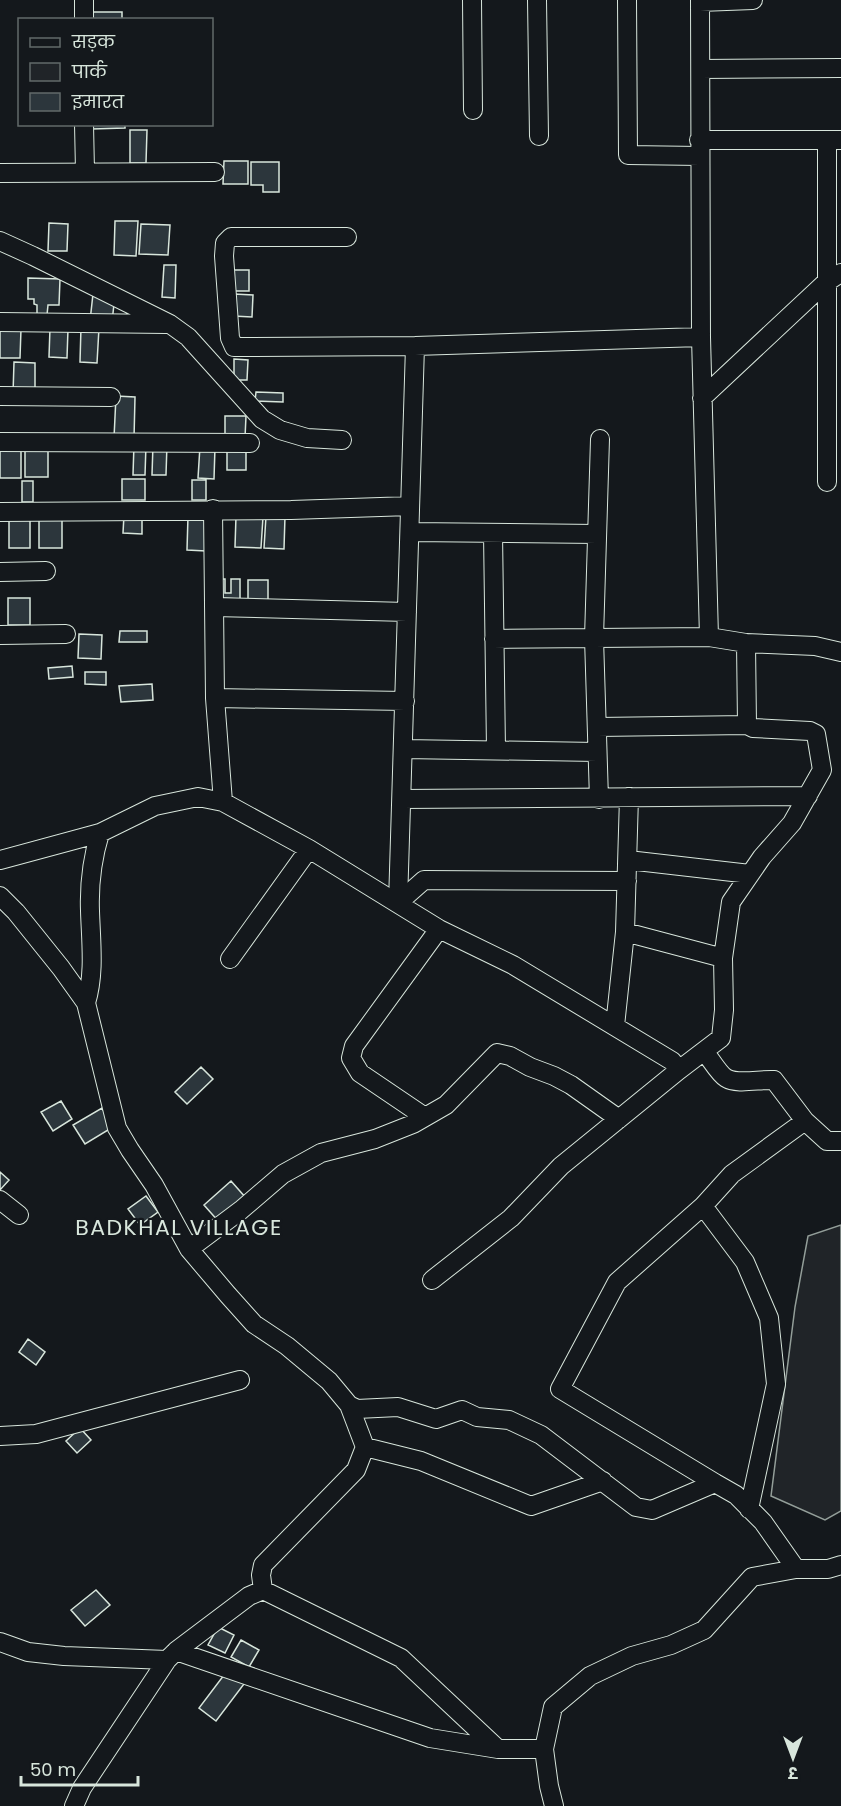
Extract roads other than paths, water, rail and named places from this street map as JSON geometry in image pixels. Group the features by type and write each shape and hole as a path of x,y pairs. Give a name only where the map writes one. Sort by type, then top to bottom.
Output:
{"street":[{"path":"84,0 84,18"},
{"path":"472,0 473,110"},
{"path":"537,0 539,136"},
{"path":"627,0 628,155 699,148 834,140 833,278 826,482"},
{"path":"710,638 701,337 700,1 753,0"},
{"path":"701,69 841,68"},
{"path":"84,126 84,171"},
{"path":"0,173 215,172"},
{"path":"347,237 231,237 225,243 224,256 230,338 234,347 415,346 701,337"},
{"path":"0,241 170,324 188,337 262,419 280,430 307,438 342,440"},
{"path":"702,398 833,278"},
{"path":"0,322 170,324"},
{"path":"398,903 415,346"},
{"path":"0,396 111,397"},
{"path":"599,799 594,638 600,439"},
{"path":"0,442 250,443"},
{"path":"0,512 291,510 410,506"},
{"path":"213,509 215,698 223,802"},
{"path":"410,532 597,534"},
{"path":"493,533 496,750"},
{"path":"0,572 46,571"},
{"path":"214,607 407,612"},
{"path":"0,635 66,634"},
{"path":"494,639 710,638 746,643 816,646 841,652"},
{"path":"746,643 747,725"},
{"path":"215,698 405,701"},
{"path":"432,1280 511,1218 561,1166 721,1038 724,1010 723,958 731,902 762,856 792,824 822,770 816,734 810,731 753,728 747,725 597,727"},
{"path":"404,749 597,752"},
{"path":"402,799 808,796"},
{"path":"0,860 100,833 155,806 198,797 223,802 309,849 439,929 513,965 672,1061 679,1070"},
{"path":"615,1026 625,932 629,797"},
{"path":"86,1004 92,984 90,912 92,858 100,833"},
{"path":"230,959 309,849"},
{"path":"628,860 750,874"},
{"path":"398,903 424,880 627,881"},
{"path":"0,896 24,921 86,1004 117,1128 154,1185 189,1249 255,1324 287,1346 329,1381 349,1405 365,1447 356,1470 263,1565 261,1575 263,1590"},
{"path":"425,1118 360,1073 351,1058 354,1046 439,929"},
{"path":"625,932 723,958"},
{"path":"704,1051 726,1078 744,1082 760,1079 774,1080 805,1121 827,1141 841,1141"},
{"path":"189,1249 241,1210 283,1174 321,1153 375,1139 425,1118 446,1105 492,1056 502,1053 530,1068 563,1080 619,1119"},
{"path":"796,1569 763,1522 736,1496 560,1389 617,1282 703,1206 732,1174 805,1121"},
{"path":"0,1200 19,1215"},
{"path":"703,1206 745,1262 769,1318 776,1384 749,1509"},
{"path":"1,1439 36,1434 240,1380"},
{"path":"349,1405 357,1408 398,1407 436,1419 462,1410 477,1417 509,1420 541,1435 636,1507 652,1510 714,1484"},
{"path":"365,1447 421,1461 531,1506 603,1481"},
{"path":"554,1806 544,1749 553,1707 590,1676 632,1656 671,1644 704,1630 752,1577 796,1569 837,1569"},
{"path":"74,1806 82,1788 171,1656 249,1596 263,1590 401,1658 498,1749"},
{"path":"0,1642 28,1652 107,1660 171,1656 430,1738 498,1749 544,1749"}],"district":[{"name":"BADKHAL VILLAGE","path":"179,1227"}]}
